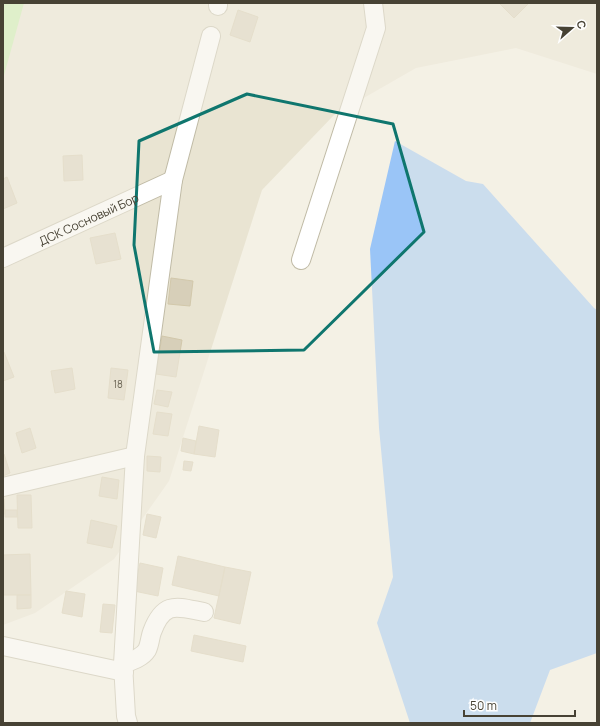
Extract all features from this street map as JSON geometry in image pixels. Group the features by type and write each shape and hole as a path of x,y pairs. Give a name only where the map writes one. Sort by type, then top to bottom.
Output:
{"street":[{"path":"301,260 376,28 373,3"},
{"path":"128,723 126,716 124,668 135,456 173,180 211,36"},
{"name":"ДСК Сосновый Бор","path":"3,258 173,180"},
{"path":"3,487 135,456"},
{"path":"3,646 124,668 147,650 160,617 167,609 178,607 204,612"}],"highlighted area":[{"path":"247,94 393,124 424,232 304,350 154,352 134,245 139,141"}],"shaded area":[{"path":"3,3 597,3 597,74 516,48 416,68 334,115 262,190 169,481 114,559 35,613 3,625"}],"green space":[{"path":"3,3 24,3 3,79"}],"water":[{"path":"395,141 466,181 483,184 597,310 597,653 550,670 530,723 410,723 377,623 393,577 379,428 370,249"}],"building":[{"path":"499,3 529,3 514,18"},
{"path":"238,10 258,17 250,42 230,35"},
{"path":"82,155 83,180 64,181 63,156"},
{"path":"7,177 17,203 3,209 3,179"},
{"path":"115,233 121,259 96,264 90,238"},
{"path":"171,278 193,281 190,306 168,304"},
{"path":"162,336 182,340 176,377 156,374"},
{"path":"4,352 14,377 3,381 3,353"},
{"path":"72,368 75,389 55,393 51,371"},
{"path":"111,368 128,370 124,400 108,398"},
{"path":"157,390 172,392 168,407 154,404"},
{"path":"157,412 172,414 168,436 153,434"},
{"path":"199,426 219,430 215,457 194,454"},
{"path":"30,428 36,448 22,453 16,433"},
{"path":"183,438 196,441 194,454 181,451"},
{"path":"4,454 10,473 3,476 3,455"},
{"path":"147,456 161,457 160,472 147,471"},
{"path":"184,461 193,462 191,471 183,470"},
{"path":"102,477 119,480 117,499 99,496"},
{"path":"17,495 31,495 32,528 18,528"},
{"path":"4,499 5,514 3,514"},
{"path":"5,510 17,510 17,517 5,517"},
{"path":"147,514 161,517 156,538 143,535"},
{"path":"91,520 117,526 112,548 87,543"},
{"path":"30,554 31,595 3,595 3,555"},
{"path":"178,556 225,567 219,596 172,585"},
{"path":"140,563 163,568 158,596 134,591"},
{"path":"225,567 251,572 240,624 214,618"},
{"path":"66,591 85,594 82,617 62,613"},
{"path":"17,595 31,595 31,608 17,609"},
{"path":"103,604 115,605 112,633 100,632"},
{"path":"194,635 246,646 243,662 191,651"}]}
